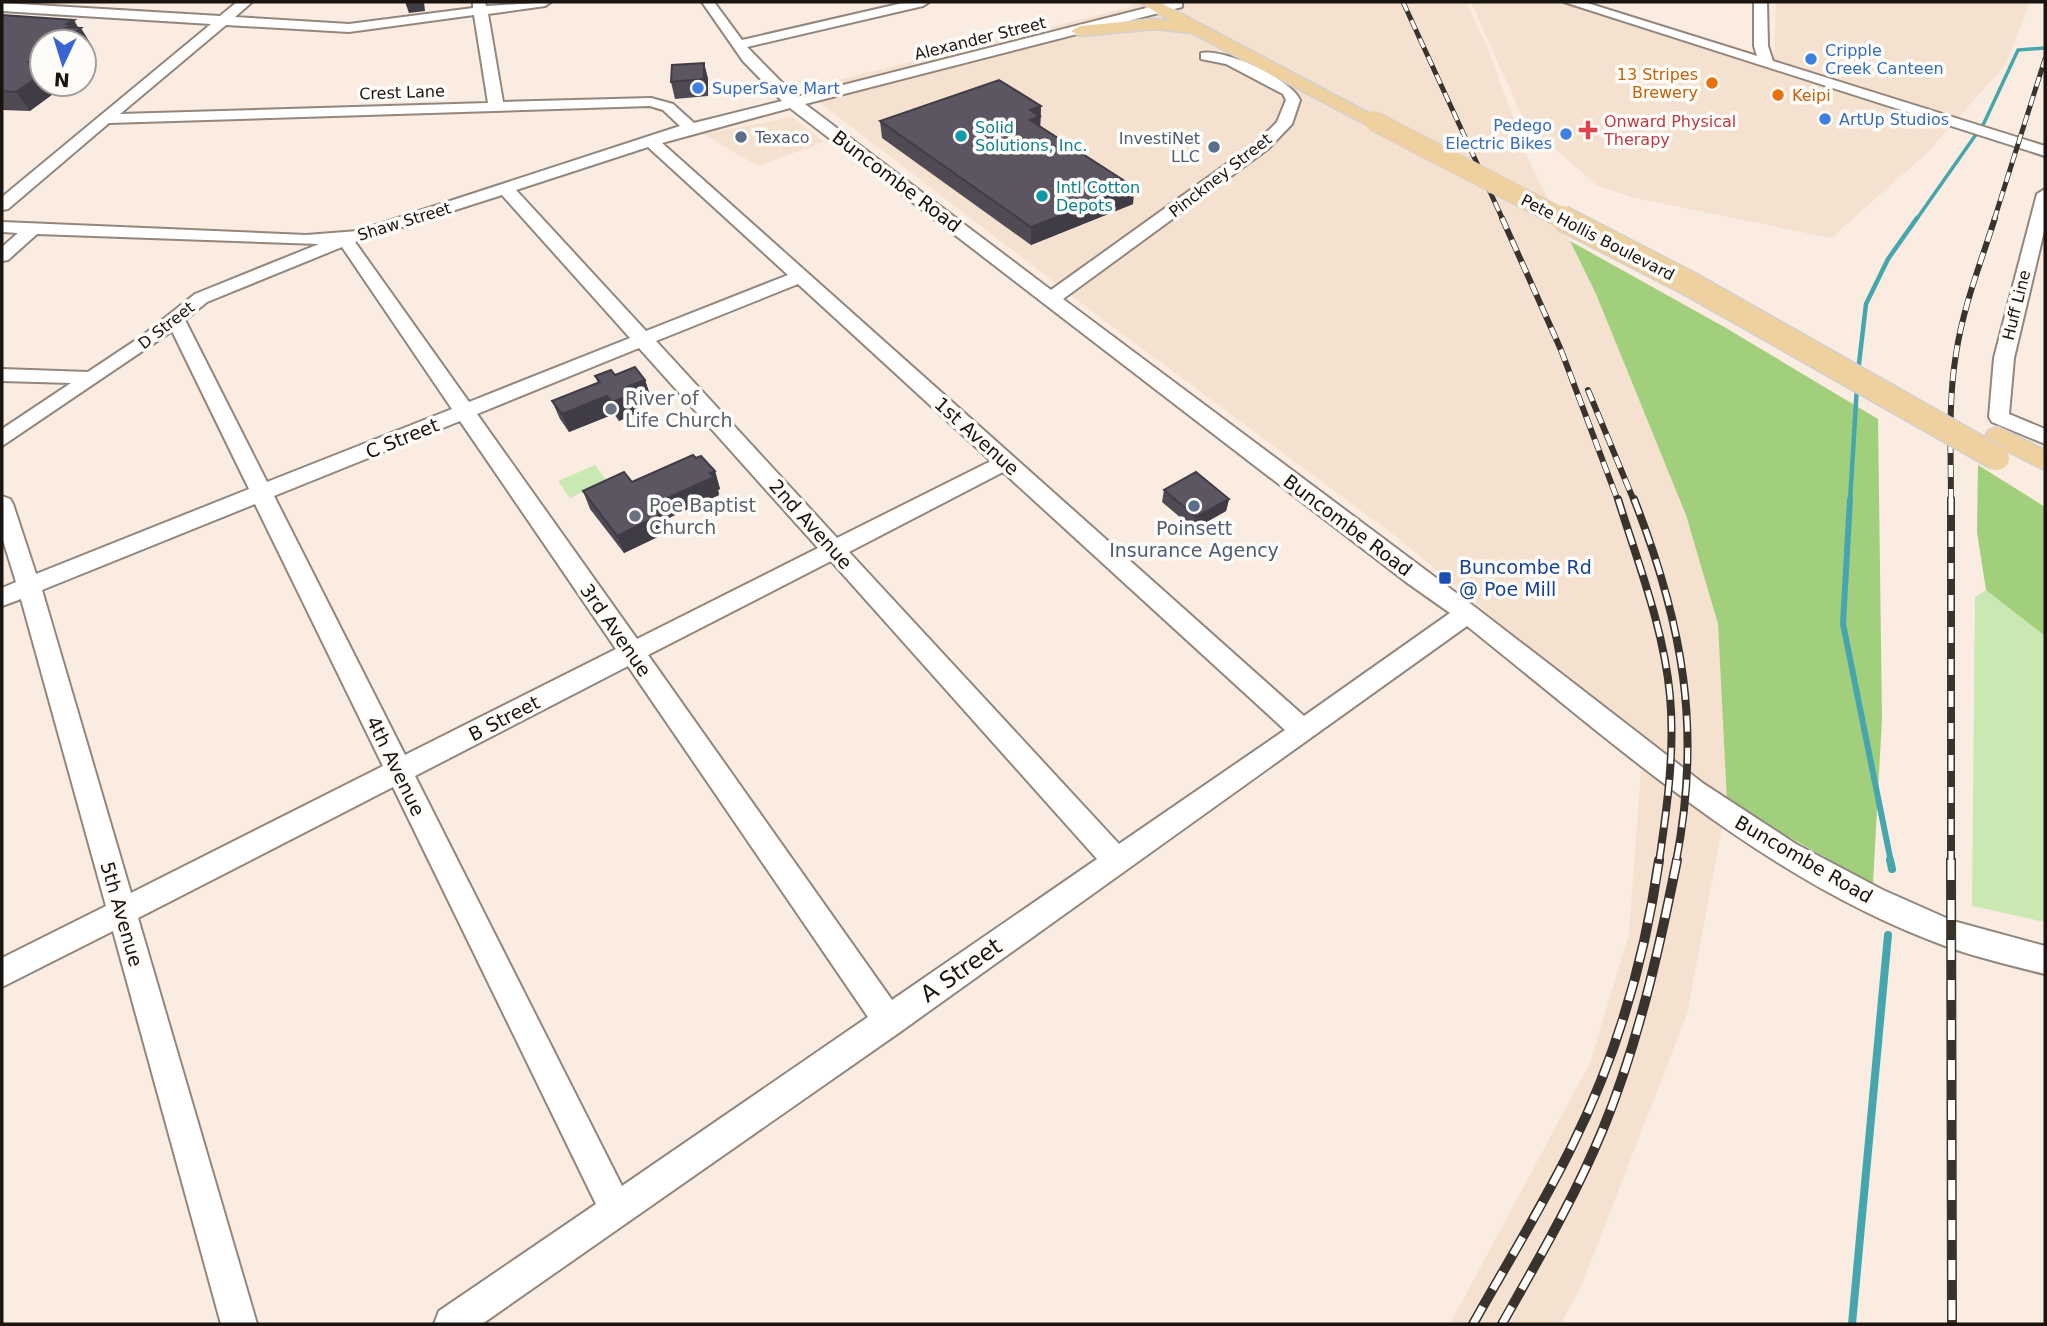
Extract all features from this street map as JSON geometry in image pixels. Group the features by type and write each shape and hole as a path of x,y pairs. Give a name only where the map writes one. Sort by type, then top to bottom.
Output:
{"main road":[{"name":"Pete Hollis Boulevard","path":"1164,4 1208,35 1375,115"},
{"name":"Pete Hollis Boulevard","path":"1164,4 1690,284 2045,461"},
{"path":"1080,31 1163,25 1208,35"},
{"name":"Pete Hollis Boulevard","path":"1998,437 2045,481"}],"street":[{"path":"2,205 246,2"},
{"path":"2,7 349,28 480,6 545,2"},
{"name":"Buncombe Road","path":"708,2 738,45 773,86 791,101 1414,576 1467,612 1695,792 1786,853 1873,899 1950,934 2045,960"},
{"path":"738,45 923,2"},
{"path":"1571,2 2045,151"},
{"path":"1761,2 1761,46 1767,64"},
{"name":"Alexander Street","path":"791,101 1080,31 1164,4"},
{"path":"480,6 496,107"},
{"name":"Pinckney Street","path":"1052,298 1262,146 1288,117 1293,100 1289,91 1230,61 1206,56"},
{"name":"Shaw Street","path":"2,227 306,240 344,238 384,229 691,128 791,101"},
{"name":"Crest Lane","path":"104,119 657,102 668,107 691,128"},
{"name":"1st Avenue","path":"651,141 1303,731"},
{"name":"2nd Avenue","path":"505,188 1117,861"},
{"name":"Huff Line","path":"1998,437 2004,358 2045,194"},
{"path":"2,256 33,228"},
{"name":"D Street","path":"2,439 176,321 193,304 221,288 321,251 344,238"},
{"name":"3rd Avenue","path":"344,238 463,413 889,1021"},
{"name":"C Street","path":"2,597 801,276"},
{"name":"4th Avenue","path":"176,321 617,1212"},
{"path":"2,375 91,378"},
{"path":"1998,437 2045,437"},
{"name":"B Street","path":"2,973 1006,462"},
{"name":"5th Avenue","path":"2,504 29,586 239,1324"},
{"name":"A Street","path":"452,1324 617,1212 1303,731 1467,612"}],"shaded area":[{"path":"1129,2 1466,2 1486,44 1530,163 1596,294 1686,515 1718,624 1727,802 1687,1014 1583,1282 1561,1324 1450,1324 1590,1063 1629,934 1643,743 1398,538 1105,321 802,89 1134,6"},
{"path":"1471,2 1558,2 1904,111 1774,62 1776,2 2030,2 2006,64 1927,153 1831,238 1635,198 1598,186 1525,123"},
{"path":"792,117 824,142 758,166 704,134"}],"green space":[{"path":"1570,241 1726,328 1878,419 1882,719 1873,884 1727,802 1718,624 1686,515 1596,294"},
{"path":"595,465 607,481 570,498 558,481"},
{"path":"1978,465 2045,507 2045,636 1986,590 1977,532"},
{"path":"1986,590 2045,636 2045,922 1972,906 1975,597"}],"building":[{"path":"2,15 74,20 66,24 72,25 68,27 81,28 28,28 28,84 16,92 2,91"},
{"path":"704,63 704,79 671,82 672,65"},
{"path":"999,80 1041,106 1030,110 1040,116 1030,120 1134,187 1031,227 880,121"},
{"path":"635,367 645,380 627,387 633,394 612,402 607,396 562,414 552,401 600,382 595,376 611,370 615,375"},
{"path":"693,455 696,458 701,456 715,471 710,473 714,477 652,505 660,515 617,536 583,491 624,472 632,482"},
{"path":"1196,472 1229,499 1196,517 1164,490"}],"waterway":[{"path":"1916,220 1984,123 2018,50 2045,48"},
{"path":"1858,372 1866,304 1888,259 1917,218"},
{"path":"1850,501 1857,386"},
{"path":"1850,499 1843,624 1891,862"},
{"path":"1890,860 1892,869"},
{"path":"1852,1324 1888,935"}],"railway":[{"path":"1403,2 1503,220"},
{"path":"1994,220 2045,59"},
{"path":"1502,218 1561,350 1618,501"},
{"path":"1951,860 1953,372 1968,302 1995,218"},
{"path":"1588,390 1634,501"},
{"path":"1618,499 1656,621 1670,696 1671,758 1659,862"},
{"path":"1634,499 1665,590 1683,678 1687,767 1684,813 1676,862"},
{"path":"1473,1324 1560,1169 1602,1078 1637,970 1659,860"},
{"path":"1502,1324 1568,1204 1603,1129 1627,1064 1646,996 1677,860"},
{"path":"1951,860 1952,1324"}],"place":[{"name":"Cripple Creek Canteen","path":"1811,59"},
{"name":"13 Stripes Brewery","path":"1712,83"},
{"name":"SuperSave Mart","path":"698,88"},
{"name":"Keipi","path":"1778,95"},
{"name":"ArtUp Studios","path":"1825,119"},
{"name":"Onward Physical Therapy","path":"1588,130"},
{"name":"Pedego Electric Bikes","path":"1566,134"},
{"name":"Solid Solutions, Inc.","path":"961,136"},
{"name":"Texaco","path":"741,137"},
{"name":"InvestiNet LLC","path":"1214,147"},
{"name":"Intl Cotton Depots","path":"1042,196"},
{"name":"River of Life Church","path":"611,409"},
{"name":"Poinsett Insurance Agency","path":"1194,506"},
{"name":"Poe Baptist Church","path":"635,516"},
{"name":"Buncombe Rd @ Poe Mill","path":"1445,578"}]}
